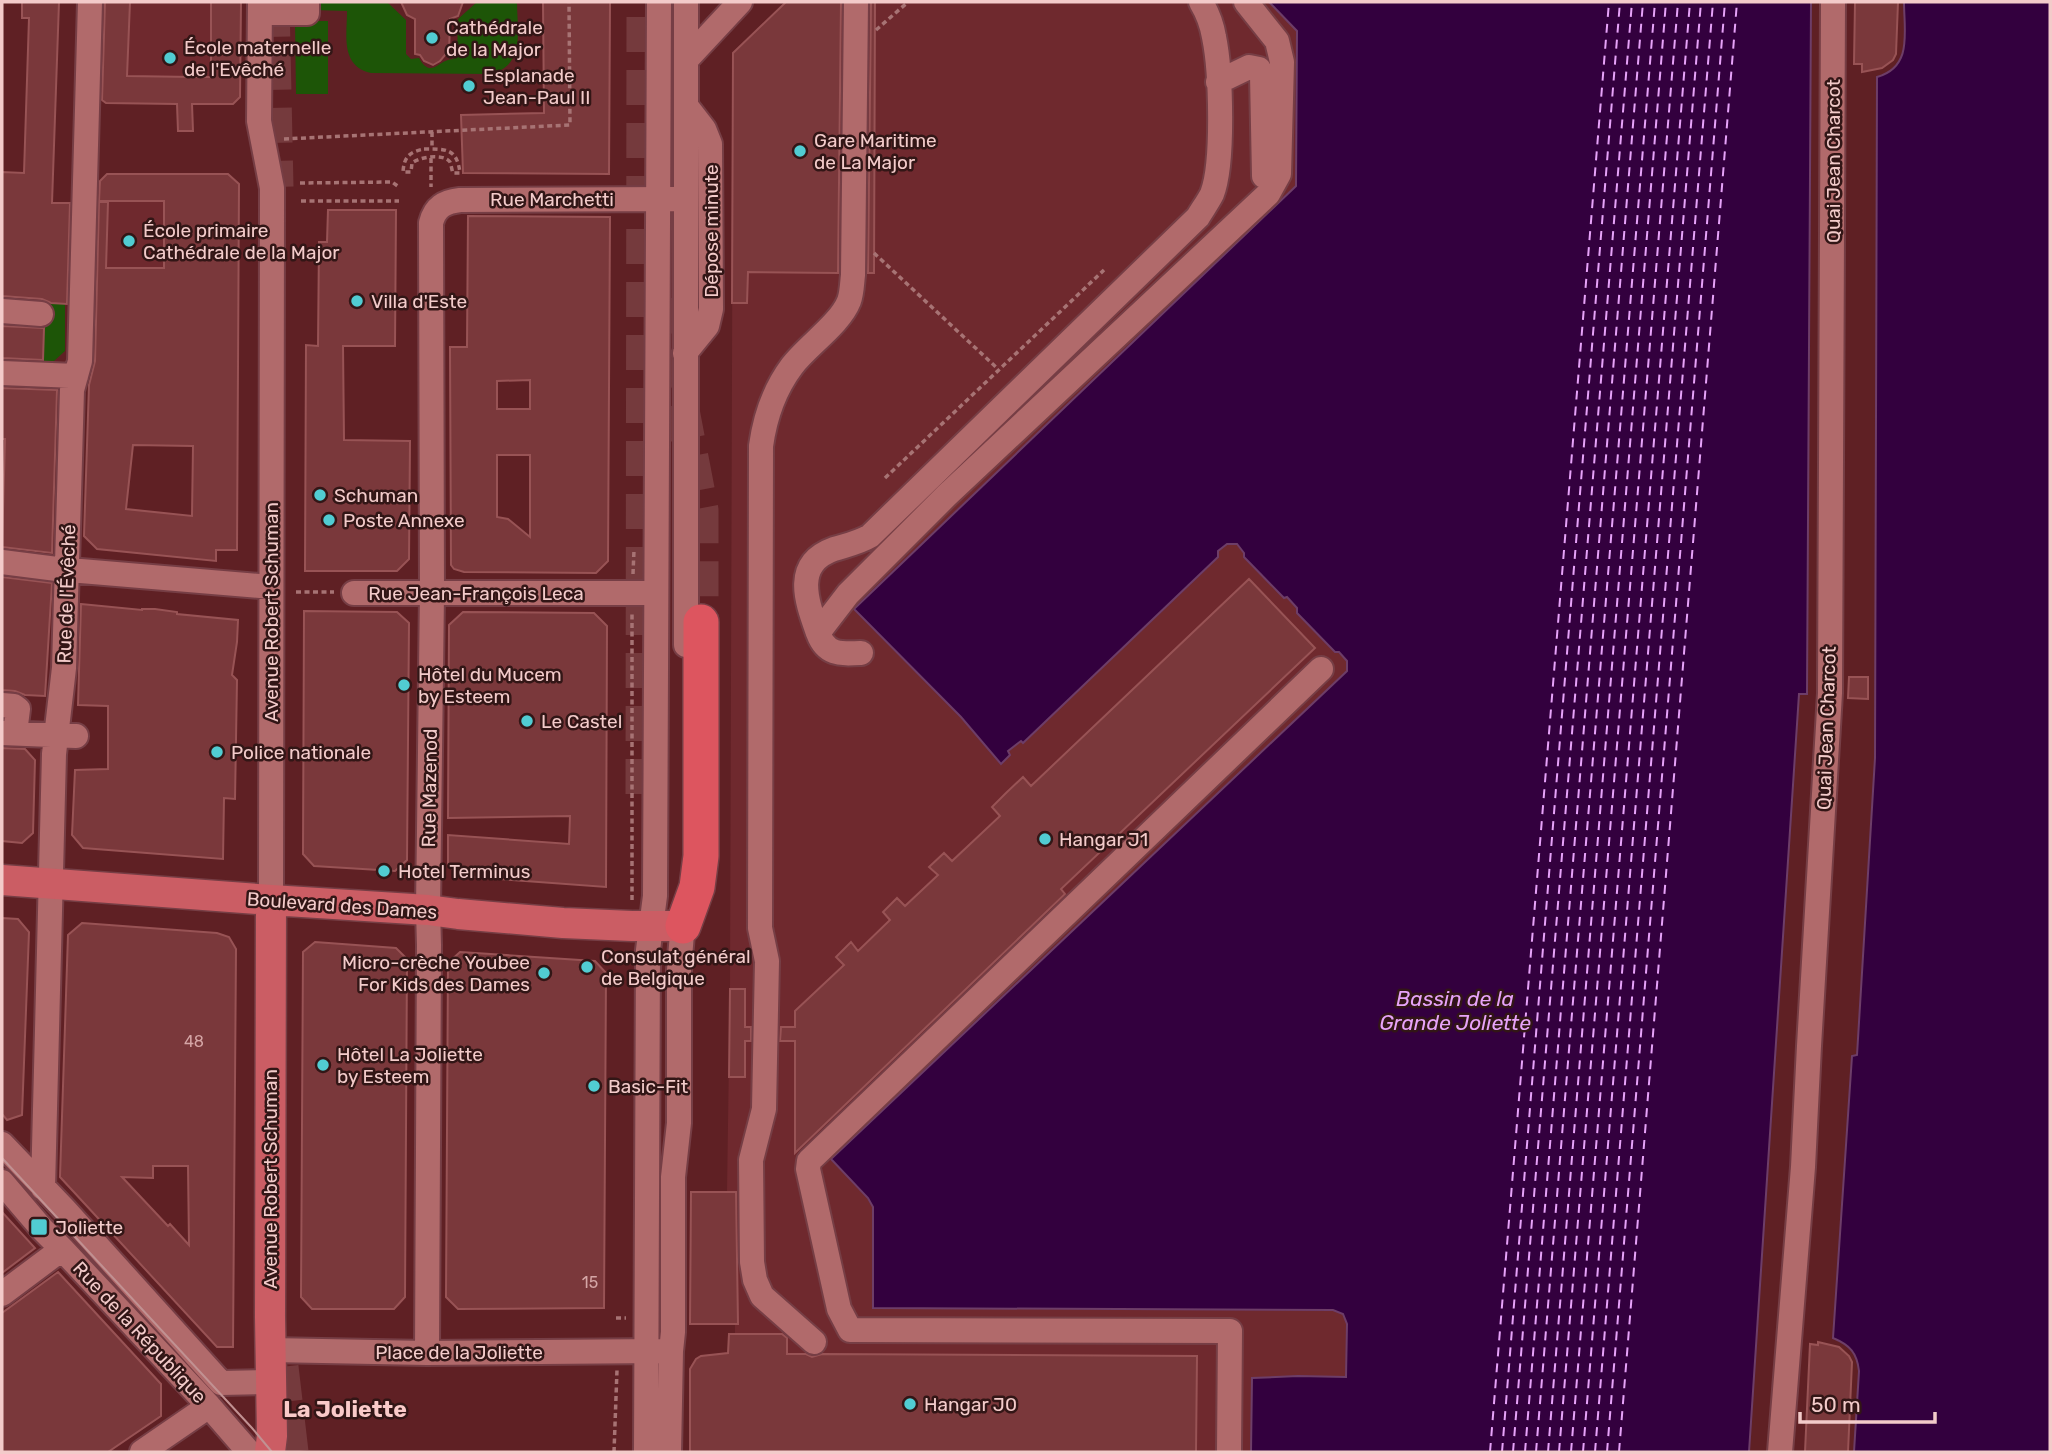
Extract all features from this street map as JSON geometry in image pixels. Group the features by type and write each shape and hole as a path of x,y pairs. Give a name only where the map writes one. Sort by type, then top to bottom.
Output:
{"highway":[{"path":"667,926 697,887 701,856 702,622"}],"main road":[{"name":"Boulevard des Dames","path":"2,880 428,910 551,922 667,926"},
{"name":"Avenue Robert Schuman","path":"270,1452 271,900"}],"street":[{"name":"Rue de l'Évêché","path":"43,1188 54,754 66,736 64,668 72,390 80,361 89,2"},
{"name":"Avenue Robert Schuman","path":"260,2 259,121 272,188 271,900"},
{"path":"268,2 268,13 307,13 307,2"},
{"path":"646,1452 659,1351 673,1332 673,1177 679,1123 678,970 667,926 655,896 659,2"},
{"path":"669,1452 659,1351 648,950 667,926 686,835 686,2"},
{"path":"686,60 740,2"},
{"path":"814,1342 762,1296 755,1280 752,1262 751,1160 764,1109 767,961 760,928 761,446 767,413 790,368 847,307 850,298 853,275 856,2"},
{"path":"861,653 844,654 830,650 822,643 806,600 805,586 809,570 819,557 870,536 1198,217 1212,194 1217,172 1220,102 1214,37 1201,2"},
{"path":"818,633 848,594 947,495 1268,194 1279,174 1283,62 1277,41 1245,2"},
{"name":"Quai Jean Charcot","path":"1780,1452 1803,1167 1830,693 1833,2"},
{"path":"1218,82 1249,67 1259,69 1262,75 1264,178 1268,194"},
{"name":"Dépose minute","path":"685,353 706,326 711,309 710,144 704,129 687,107"},
{"name":"Rue Marchetti","path":"431,222 437,209 446,203 460,200 685,200"},
{"name":"Rue Mazenod","path":"427,1353 437,1196 428,910 432,593 431,222"},
{"path":"2,311 41,314"},
{"path":"2,373 76,376"},
{"path":"2,562 271,587"},
{"name":"Rue Jean-François Leca","path":"354,593 656,593"},
{"path":"1229,1452 1230,1331 850,1330 839,1309 808,1169 809,1161 1321,669"},
{"path":"2,705 18,709 9,733 66,736"},
{"name":"Rue de la République","path":"2,1144 221,1383 271,1382"},
{"name":"Rue de la République","path":"2,1182 42,1229 249,1452"},
{"path":"2,1294 62,1249"},
{"name":"Place de la Joliette","path":"270,1350 427,1353 659,1351"},
{"path":"142,1452 209,1406"}],"path":[{"path":"284,139 570,125 569,2"},
{"path":"875,32 908,2"},
{"path":"432,132 432,149"},
{"path":"432,149 452,152 458,159 460,173 453,173 448,160 431,158 415,160 411,163 411,172 403,172 408,155 432,149"},
{"path":"431,158 431,187"},
{"path":"300,183 392,182 399,187"},
{"path":"301,201 399,201"},
{"path":"874,253 998,369"},
{"path":"885,478 1104,270"},
{"name":"Rue Jean-François Leca","path":"296,592 354,593"},
{"path":"632,602 632,901"},
{"path":"614,1452 617,1366"}],"shaded area":[{"name":"École maternelle de l'Evêché","path":"102,2 240,2 240,97 233,104 106,103 99,97"},
{"path":"786,2 1269,2 1297,31 1296,186 961,717 1001,764 1008,751 1022,741 1024,743 1218,558 1218,551 1226,544 1236,544 1244,557 1298,608 1298,613 1347,661 1347,671 868,1198 873,1207 873,1308 1333,1310 1344,1314 1347,1324 1346,1377 1252,1378 1251,1452 690,1452 692,1364 701,1356 735,1353 735,1324 690,1324 691,1192 727,1192 733,53"},
{"name":"École primaire Cathédrale de la Major","path":"107,174 228,174 239,184 239,214 164,214 164,268 93,268 96,185"}],"green space":[{"path":"313,2 387,2 406,20 406,54 411,59 419,58 431,68 457,55 458,19 477,2 517,2 517,46 509,63 490,74 371,73 354,64 350,57 346,39 347,11 313,10"},
{"path":"295,21 328,21 328,94 296,94"},
{"path":"45,302 65,304 65,351 54,361 43,361"}],"water":[{"name":"Bassin de la Grande Joliette","path":"1269,2 1811,2 1807,694 1799,694 1749,1452 1251,1452 1252,1378 1346,1377 1347,1324 1343,1314 1333,1310 873,1308 873,1207 868,1198 831,1159 1347,671 1347,661 1297,613 1297,608 1287,597 1284,598 1244,557 1237,544 1227,544 1218,551 1218,557 1023,743 1021,741 1008,751 1010,755 1001,764 961,717 854,609 1296,186 1297,31"},
{"path":"1904,2 2050,2 2050,1452 1854,1452 1858,1365 1852,1350 1833,1338 1852,1056 1857,1055 1875,758 1877,77 1888,72 1901,57 1905,36"}],"building":[{"path":"22,2 59,2 52,203 70,203 67,304 2,296 2,172 24,173 29,18 22,18"},
{"path":"105,2 130,2 127,76 211,77 211,2 241,2 240,97 233,104 192,104 193,131 178,131 177,104 106,103 102,100"},
{"name":"Cathédrale de la Major","path":"401,2 463,2 458,16 450,19 449,55 445,55 433,65 415,54 415,19 407,15"},
{"path":"543,2 610,2 609,174 463,173 461,115 544,113"},
{"name":"Gare Maritime de La Major","path":"786,2 841,2 838,273 748,272 747,303 732,303 733,53"},
{"path":"871,2 875,2 874,273 868,273"},
{"path":"1855,2 1898,2 1896,54 1893,60 1882,68 1862,72 1862,64 1854,64"},
{"path":"107,174 228,174 239,184 237,550 216,550 216,561 97,549 84,536 89,385 95,361 99,202 108,202 106,268 164,268 164,201 99,201 100,181","holes":["133,445 193,446 192,516 126,509"]},
{"path":"328,210 396,210 395,346 343,346 344,440 410,441 409,559 397,571 305,571 306,345 318,346 319,242 327,242"},
{"path":"468,216 610,217 608,561 596,573 464,572 451,565 450,347 467,347","holes":["530,380 530,409 497,409 497,381","497,455 530,455 530,537 508,519 497,517"]},
{"path":"2,326 44,328 43,360 2,358"},
{"path":"2,388 57,390 52,553 2,547 5,439 2,439"},
{"path":"2,577 52,583 45,696 2,690"},
{"name":"Hangar J1","path":"1249,579 1315,648 1061,889 1065,894 795,1153 795,1041 780,1041 781,1027 795,1027 795,1011 844,965 836,957 851,942 858,951 890,920 883,912 897,898 905,906 938,875 929,867 944,853 952,861 1000,816 992,807 1006,793 1023,777 1031,786"},
{"path":"81,604 155,609 238,620 232,675 237,680 235,799 224,798 223,859 83,848 72,835 75,770 108,769 108,706 78,705"},
{"path":"304,611 397,612 409,623 407,860 395,871 314,866 303,854"},
{"name":"Le Castel","path":"463,612 594,613 607,626 606,887 458,876 448,864 448,835 569,844 570,816 448,818 449,625"},
{"path":"1849,677 1868,677 1868,699 1848,698"},
{"path":"2,748 25,749 35,760 33,833 22,843 2,841"},
{"path":"2,918 18,919 29,932 22,1115 7,1120 2,1114"},
{"path":"82,923 217,933 229,937 236,949 233,1347 217,1347 60,1177 68,935","holes":["153,1166 188,1166 189,1245 122,1177 153,1178"]},
{"path":"315,942 396,948 407,959 405,1297 394,1309 312,1309 301,1297 303,952"},
{"path":"460,952 595,961 606,973 604,1308 458,1309 446,1297 448,963"},
{"path":"730,989 745,989 745,1027 751,1027 751,1041 745,1041 745,1077 729,1077"},
{"path":"691,1192 736,1192 738,1324 690,1324"},
{"path":"2,1212 35,1248 2,1273"},
{"path":"58,1272 161,1384 161,1416 108,1452 2,1452 2,1313"},
{"path":"729,1334 782,1334 787,1338 787,1354 806,1354 812,1357 822,1354 1197,1356 1196,1452 690,1452 690,1369 701,1356 728,1353"},
{"path":"1818,1342 1839,1347 1852,1362 1848,1452 1805,1452 1810,1344 1818,1345"}],"ferry route":[{"path":"1490,1452 1609,2"},
{"path":"1502,1452 1620,2"},
{"path":"1513,1452 1632,2"},
{"path":"1525,1452 1643,2"},
{"path":"1536,1452 1655,2"},
{"path":"1548,1452 1666,2"},
{"path":"1559,1452 1678,2"},
{"path":"1571,1452 1690,2"},
{"path":"1583,1452 1701,2"},
{"path":"1595,1452 1713,2"},
{"path":"1607,1452 1725,2"},
{"path":"1619,1452 1737,2"}],"tunnel":[{"path":"272,2 276,187"},
{"path":"643,794 644,2"},
{"path":"661,300 701,510 701,622"},
{"path":"281,1367 291,1452"}],"tram line":[{"path":"2,1158 272,1452"}],"place":[{"name":"Cathédrale de la Major","path":"432,38"},
{"name":"École maternelle de l'Evêché","path":"170,58"},
{"name":"Esplanade Jean-Paul II","path":"469,86"},
{"name":"Gare Maritime de La Major","path":"800,151"},
{"name":"École primaire Cathédrale de la Major","path":"129,241"},
{"name":"Villa d'Este","path":"357,301"},
{"name":"Schuman","path":"320,495"},
{"name":"Poste Annexe","path":"329,520"},
{"name":"Hôtel du Mucem by Esteem","path":"404,685"},
{"name":"Le Castel","path":"527,721"},
{"name":"Police nationale","path":"217,752"},
{"name":"Hangar J1","path":"1045,839"},
{"name":"Hotel Terminus","path":"384,871"},
{"name":"Consulat général de Belgique","path":"587,967"},
{"name":"Micro-crèche Youbee For Kids des Dames","path":"544,973"},
{"name":"Hôtel La Joliette by Esteem","path":"323,1065"},
{"name":"Basic-Fit","path":"594,1086"},
{"name":"Joliette","path":"39,1227"},
{"name":"Hangar J0","path":"910,1404"}],"district":[{"name":"La Joliette","path":"345,1409"}]}
